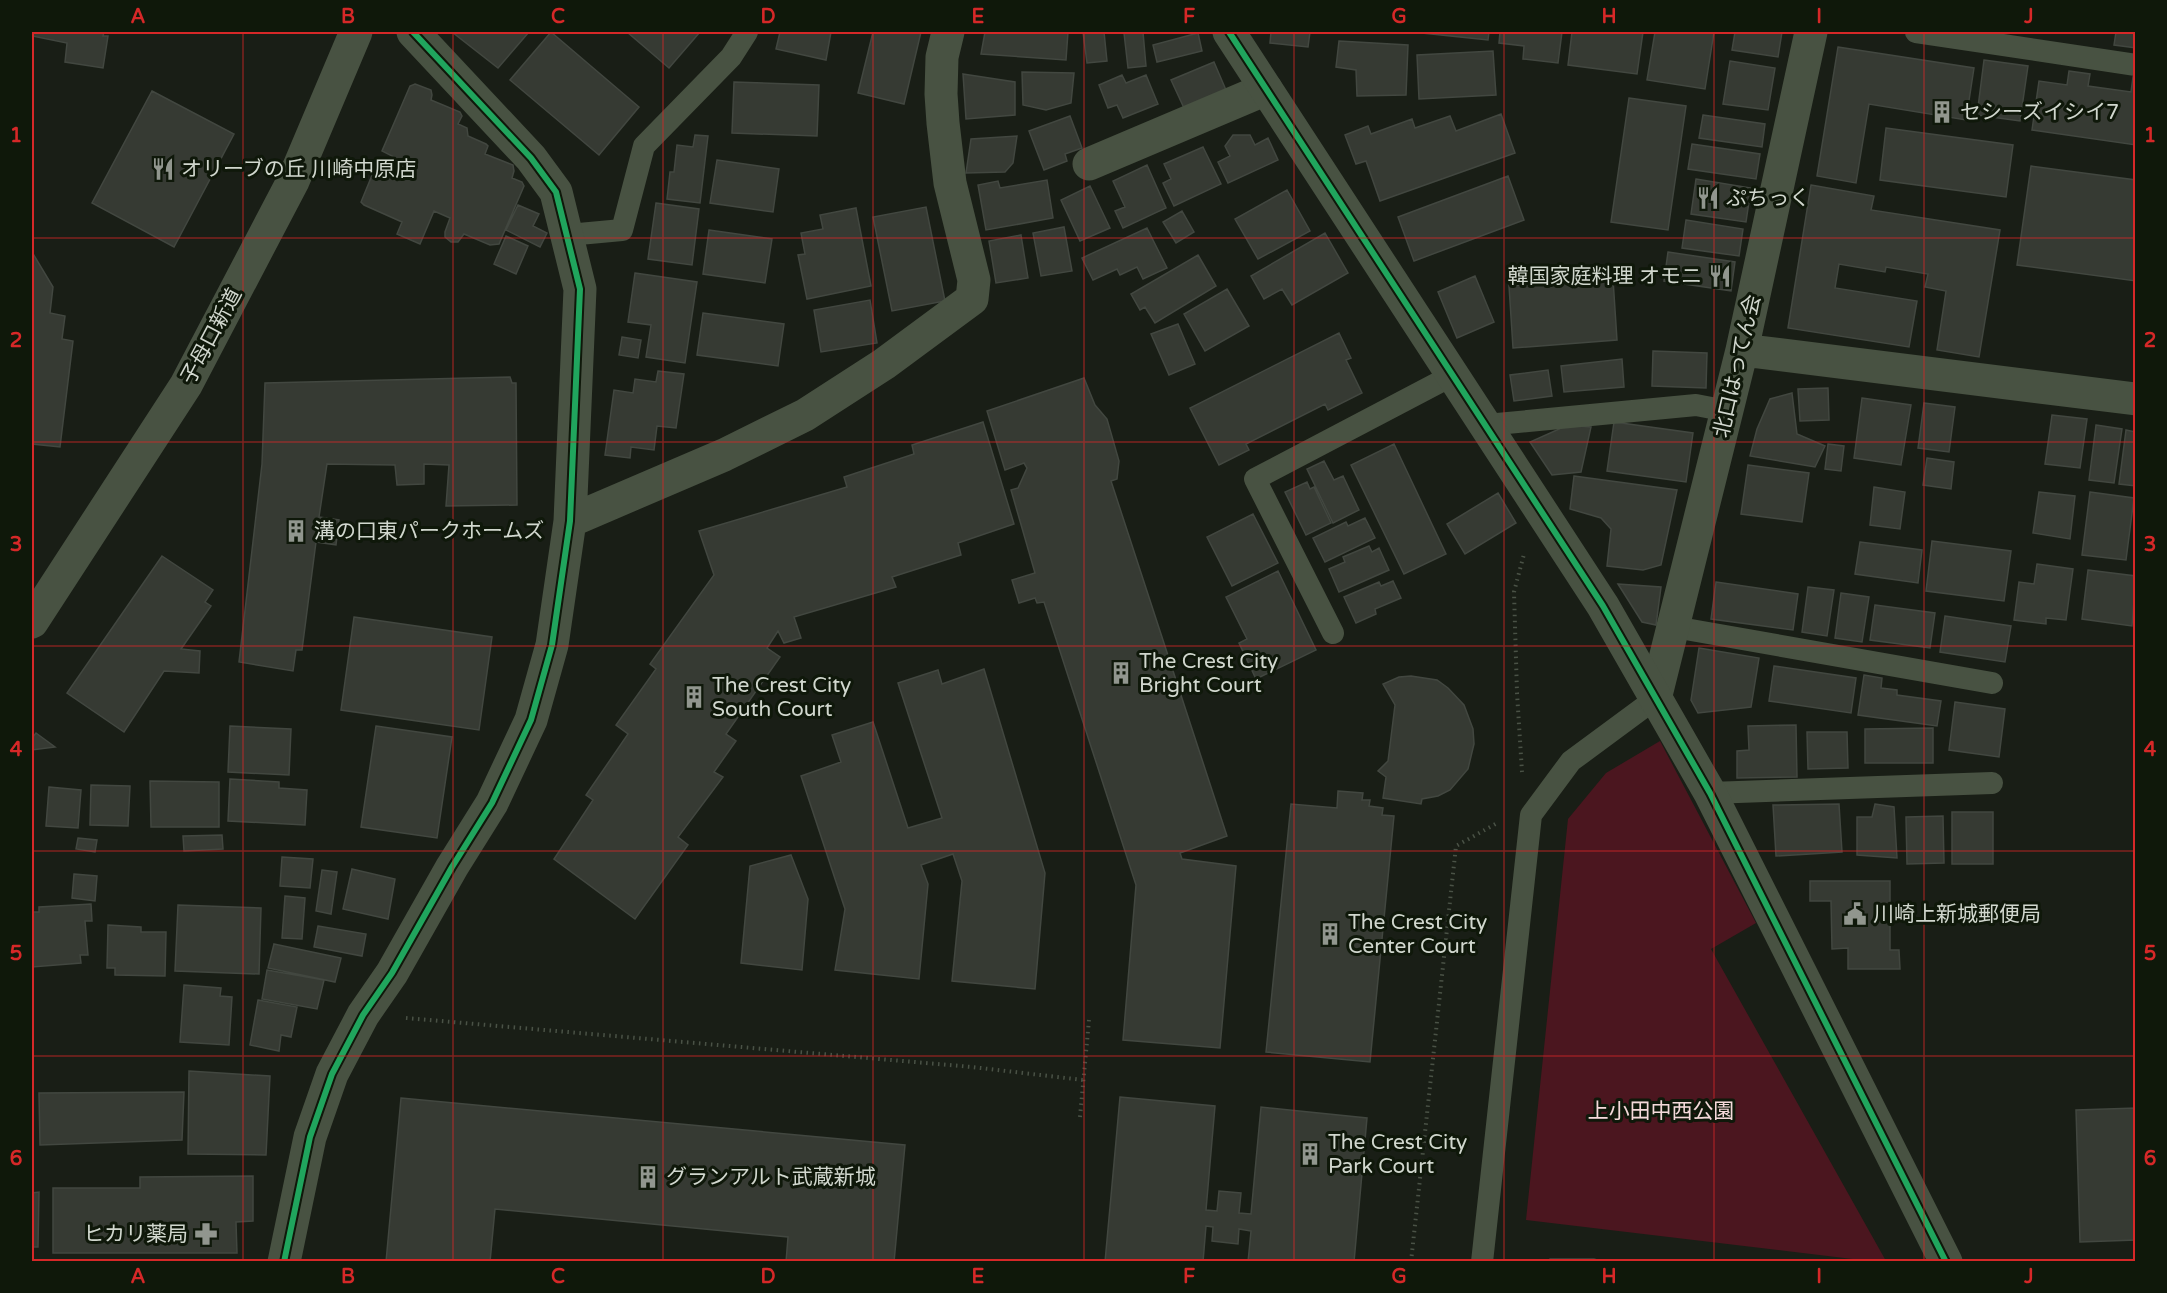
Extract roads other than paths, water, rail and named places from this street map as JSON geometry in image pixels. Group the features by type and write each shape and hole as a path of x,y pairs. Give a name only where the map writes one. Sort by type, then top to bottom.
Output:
{"street":[{"name":"子母口新道","path":"32,622 186,385 293,181 356,32"},
{"path":"284,1262 310,1137 332,1074 363,1015 392,973 452,867 492,803 531,720 552,645 570,521 580,289 556,192 531,158 413,32"},
{"path":"570,521 724,455 805,415 884,364 972,299 974,280 950,183 940,94 942,57 948,32"},
{"path":"1229,32 1603,606 1710,793 1946,1262"},
{"name":"北口はってん会","path":"1655,699 1742,350 1811,32"},
{"path":"1089,164 1266,89"},
{"path":"1742,350 2136,399"}],"lane":[{"path":"568,235 622,230 644,146 731,57 747,32"},
{"path":"1916,32 2136,64"},
{"path":"1333,633 1255,479 1453,375"},
{"path":"1486,425 1696,405 1727,411"},
{"path":"1674,627 1992,683"},
{"path":"1482,1262 1531,815 1571,761 1655,699"},
{"path":"1710,793 1992,783"}],"place":[{"name":"セシーズイシイ7","path":"1942,112"},
{"name":"オリーブの丘 川崎中原店","path":"163,169"},
{"name":"ぷちっく","path":"1708,198"},
{"name":"韓国家庭料理 オモニ","path":"1720,276"},
{"name":"溝の口東パークホームズ","path":"296,531"},
{"name":"The Crest City Bright Court","path":"1121,673"},
{"name":"The Crest City South Court","path":"694,697"},
{"name":"川崎上新城郵便局","path":"1855,914"},
{"name":"The Crest City Center Court","path":"1330,934"},
{"name":"The Crest City Park Court","path":"1310,1154"},
{"name":"グランアルト武蔵新城","path":"648,1177"},
{"name":"ヒカリ薬局","path":"206,1234"}],"park label":[{"name":"上小田中西公園","path":"1661,1111"}]}
